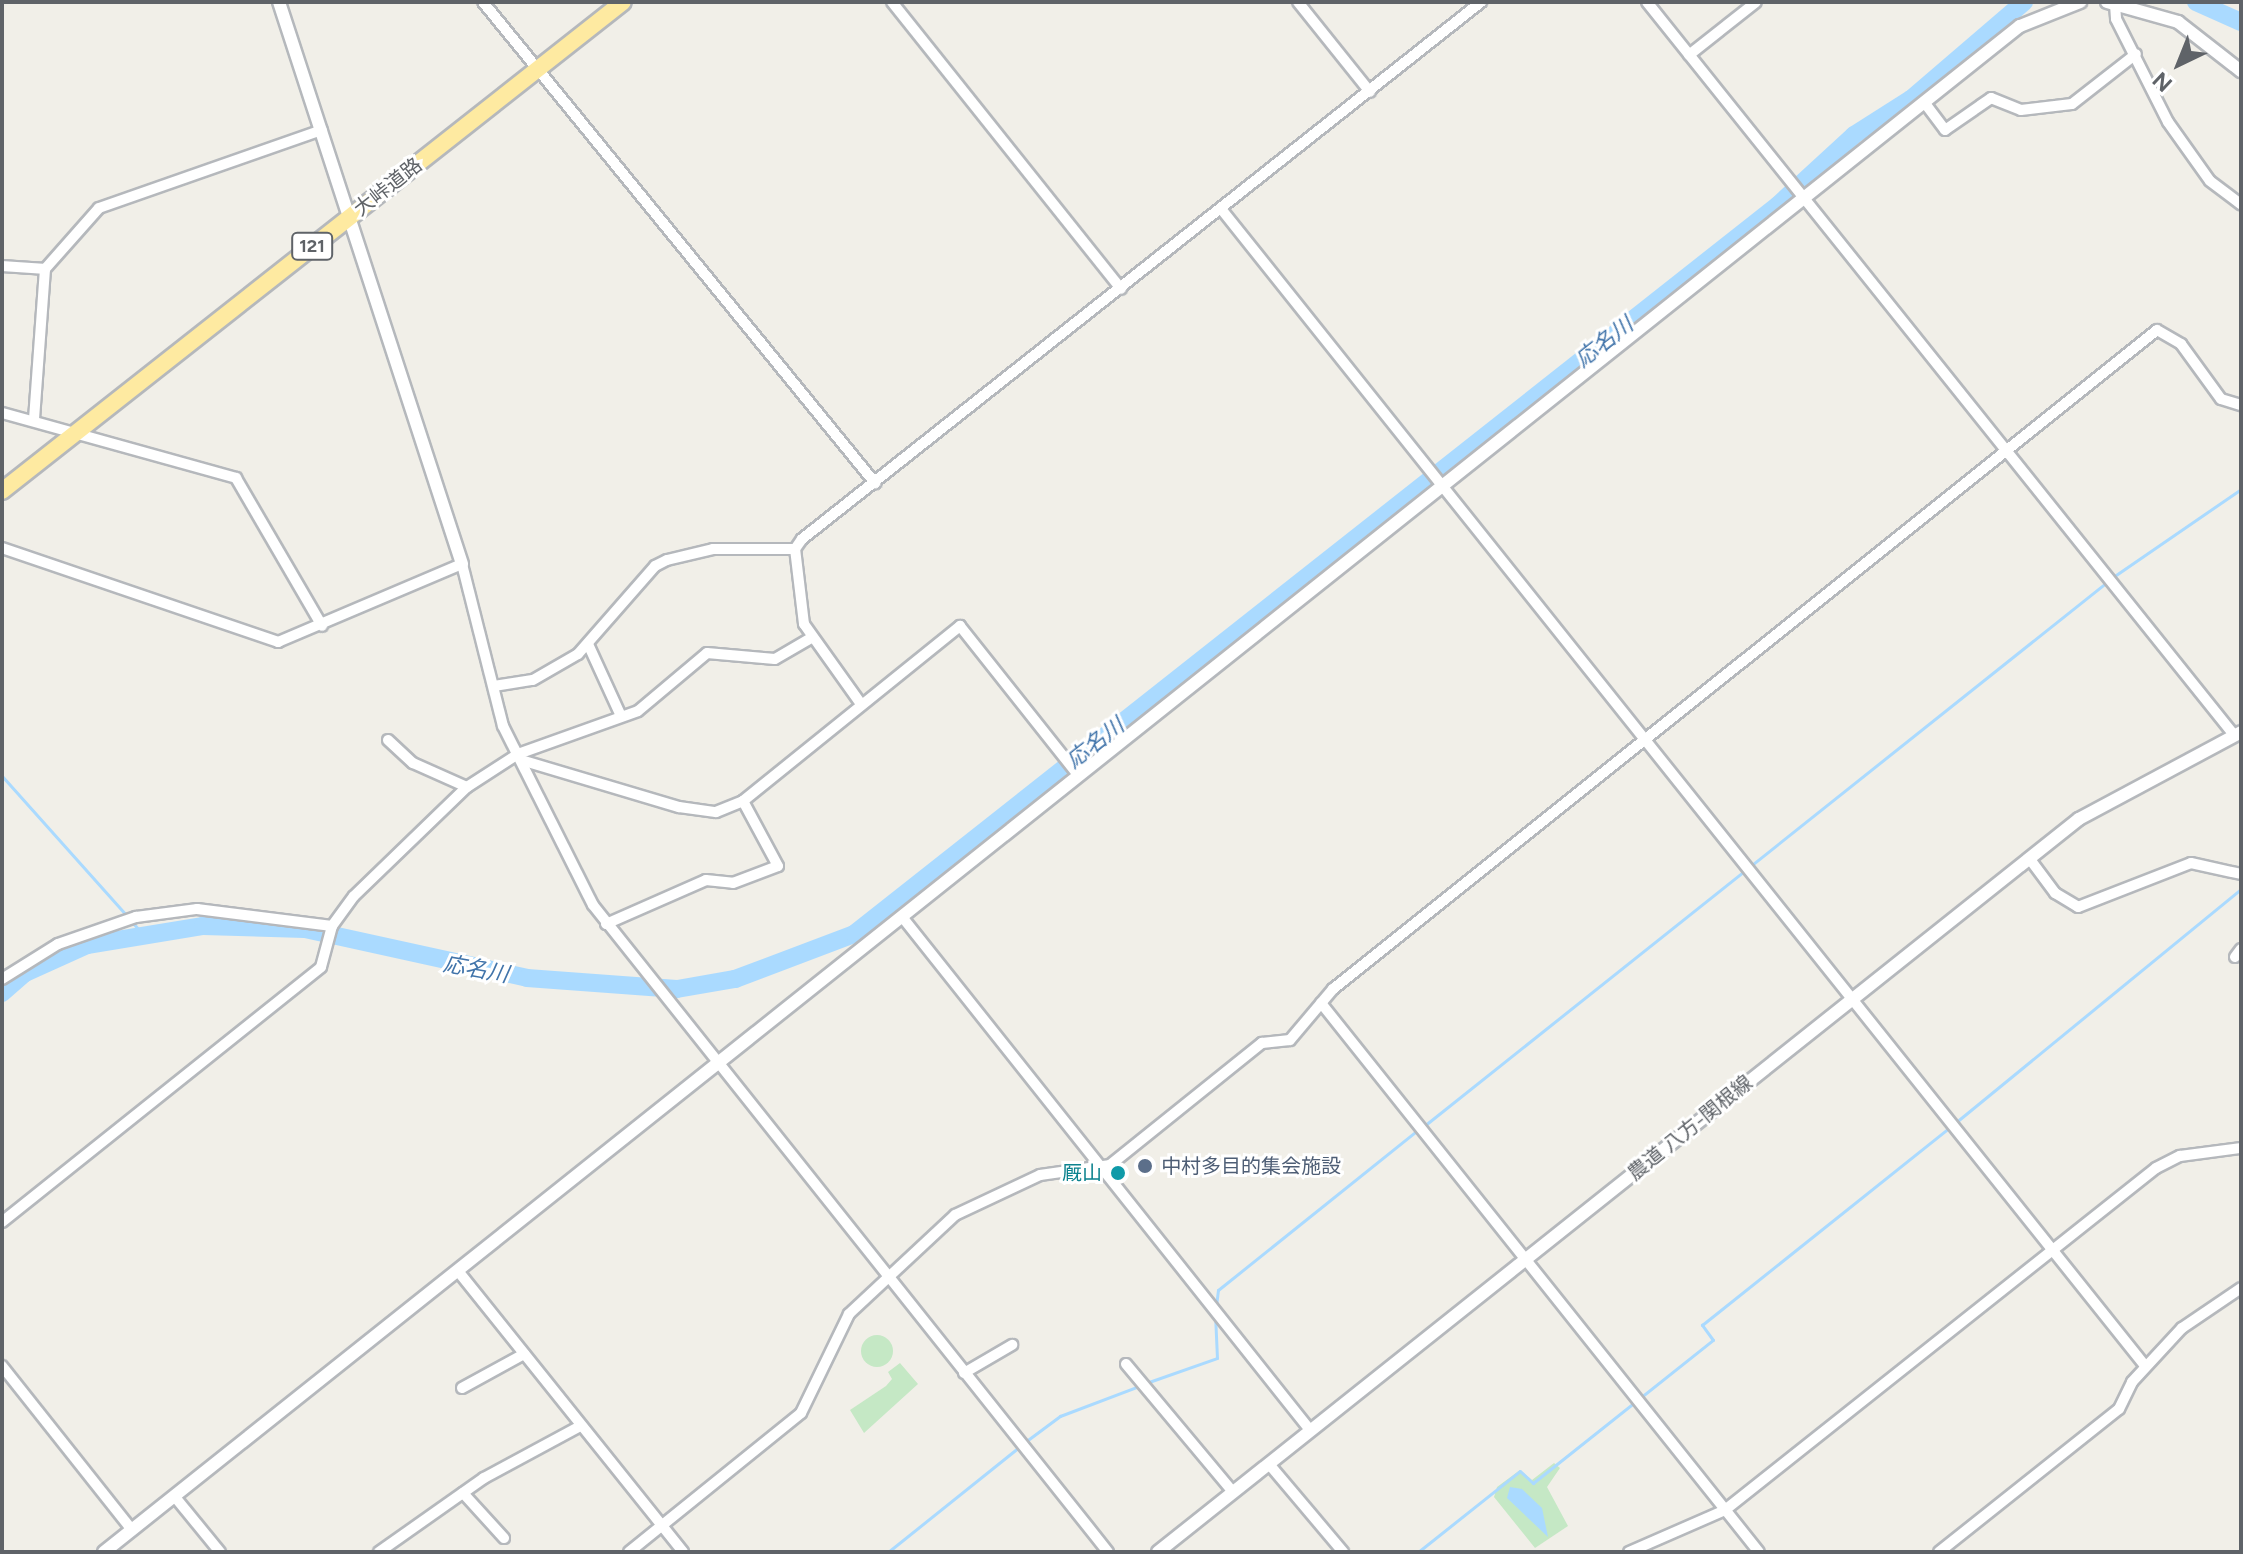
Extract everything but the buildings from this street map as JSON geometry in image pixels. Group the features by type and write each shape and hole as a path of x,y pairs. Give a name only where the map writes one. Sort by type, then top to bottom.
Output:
{"highway":[{"name":"大峠道路","path":"2,491 623,2"}],"street":[{"path":"279,2 462,564 503,726 606,924 1108,1552"},
{"path":"483,2 875,483"},
{"path":"892,2 1121,289"},
{"path":"1298,2 1370,92"},
{"path":"494,686 533,680 588,644 655,566 667,560 713,549 795,549 1481,2"},
{"path":"1647,2 2007,454 2238,734"},
{"path":"1689,55 1756,2"},
{"path":"104,1552 903,918 1076,773 1806,200 2020,26 2080,2"},
{"path":"2111,3 2152,7 2195,30 2241,71"},
{"path":"2111,3 2190,155 2210,181 2241,204"},
{"path":"1924,102 1945,130 1991,98 2021,110 2072,104 2136,54"},
{"path":"34,419 45,269 99,208 115,198 322,130"},
{"path":"1222,210 1443,482 2145,1366"},
{"path":"2,266 45,269"},
{"path":"629,1552 809,1404 849,1314 885,1274 955,1215 997,1191 1077,1166 1101,1168 1262,1043 1290,1040 1321,1003 1647,739 2007,454 2157,330 2181,344 2221,399 2241,405"},
{"path":"2,413 34,419 236,478 322,626"},
{"path":"2,548 278,642 322,626 462,564"},
{"path":"795,549 811,638 861,704"},
{"path":"520,757 679,807 716,812 743,801 960,626 1076,773"},
{"path":"2,1222 321,967 328,953 332,929 370,879 467,787 520,757 658,699 707,653 775,659 811,638"},
{"path":"588,644 620,714"},
{"name":"農道 八方-関根線","path":"1158,1552 2029,858 2103,803 2238,734"},
{"path":"388,740 413,763 467,787"},
{"path":"606,924 706,880 733,883 778,866 743,801"},
{"path":"2029,858 2055,893 2078,907 2191,863 2241,874"},
{"path":"2,979 58,944 150,914 197,909 332,929"},
{"path":"903,918 1310,1430"},
{"path":"1321,1003 1759,1552"},
{"path":"1629,1552 1725,1510 2168,1162 2213,1148 2241,1148"},
{"path":"458,1271 683,1552"},
{"path":"1939,1552 2119,1409 2145,1366 2189,1322 2241,1288"},
{"path":"964,1373 1012,1345"},
{"path":"462,1388 524,1354"},
{"path":"1126,1364 1233,1492"},
{"path":"2,1366 132,1530"},
{"path":"379,1552 463,1493 580,1426"},
{"path":"1269,1464 1343,1552"},
{"path":"463,1493 504,1538"},
{"path":"175,1497 220,1552"}],"green space":[{"path":"877,1335 888,1340 893,1351 888,1362 877,1367 866,1362 861,1351 866,1340"},
{"path":"900,1363 918,1384 864,1433 850,1410 886,1386 892,1379 888,1372"},
{"path":"1554,1463 1560,1468 1547,1487 1568,1526 1535,1548 1494,1497 1497,1487 1520,1470 1532,1480"}],"water":[{"path":"1510,1487 1522,1489 1542,1508 1548,1537 1507,1498"}],"waterway":[{"name":"応名川","path":"2,993 25,973 87,945 203,926 305,929 527,978 677,989 735,979 854,934 1778,205 1854,135 1911,99 2024,2"},
{"name":"応名川","path":"2196,2 2241,22"},
{"path":"2113,577 2241,489"},
{"path":"1424,1126 2107,582"},
{"path":"2,776 127,916"},
{"path":"1955,1123 2241,889"},
{"path":"132,922 142,933"},
{"path":"1418,1552 1520,1471 1533,1483 1713,1340 1702,1325 1949,1128"},
{"path":"1216,1306 1218,1290 1418,1130"},
{"path":"1146,1383 1217,1358 1215,1314"},
{"path":"1025,1442 1060,1416 1139,1386"},
{"path":"888,1552 1019,1447"}],"place":[{"name":"中村多目的集会施設","path":"1145,1166"},
{"name":"厩山","path":"1118,1173"}]}
